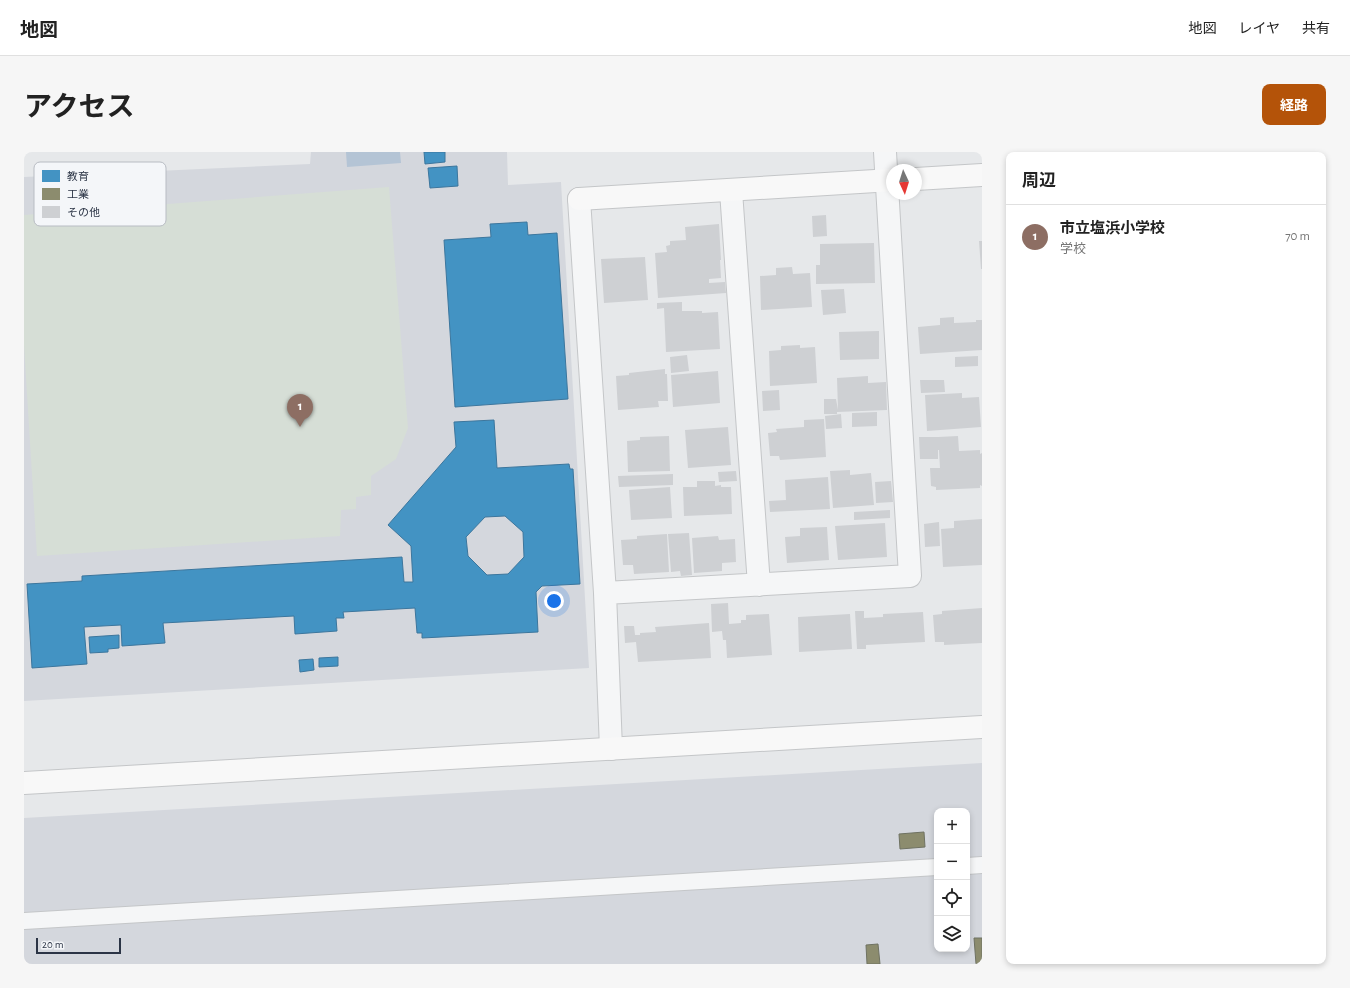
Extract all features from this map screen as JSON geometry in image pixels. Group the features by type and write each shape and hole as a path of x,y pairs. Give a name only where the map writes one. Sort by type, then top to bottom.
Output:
{"street":[{"path":"886,152 888,164"},
{"path":"922,179 982,175"},
{"path":"611,749 605,593 579,199 886,181"},
{"path":"732,191 759,584"},
{"path":"605,593 910,576 891,200"},
{"path":"24,783 982,727"}],"lane":[{"path":"970,866 982,865"},
{"path":"24,921 934,867"}],"shaded area":[{"path":"311,152 507,152 508,185 561,182 589,668 24,701 24,177 34,177 34,226 166,226 166,171 310,164"},
{"path":"389,187 408,428 396,459 371,476 371,495 356,497 356,509 341,510 340,536 37,556 24,345 24,215 34,214 34,226 166,226 166,204"},
{"path":"982,763 982,964 24,964 24,818"}],"water":[{"path":"346,152 400,152 401,163 347,167"}],"building: 教育":[{"path":"424,152 445,152 445,162 425,164"},
{"path":"457,166 458,186 430,188 428,168"},
{"path":"527,222 528,235 557,233 568,399 455,407 444,240 491,237 490,224"},
{"path":"494,420 497,468 569,464 570,469 573,469 580,584 542,586 536,592 538,632 422,638 422,633 417,633 415,608 343,612 344,618 336,618 337,631 295,634 294,616 163,623 165,643 122,646 121,625 84,627 87,664 32,668 27,584 82,581 82,576 402,557 404,582 413,582 411,546 388,525 456,447 454,422","holes":["505,516 523,532 524,557 508,574 487,575 468,556 466,537 485,517"]},
{"path":"119,635 119,648 108,649 108,652 90,653 89,637"},
{"path":"338,657 338,666 319,667 319,658"},
{"path":"313,659 314,670 300,672 299,660"}],"building: 工業":[{"path":"924,832 925,847 900,849 899,834"},
{"path":"974,938 982,938 982,964 976,964"},
{"path":"878,944 880,964 867,964 866,945"}],"building: その他":[{"path":"826,215 827,236 813,237 812,216"},
{"path":"719,224 721,278 709,279 709,283 725,282 726,293 658,298 655,253 667,252 666,246 670,245 670,241 686,240 685,227"},
{"path":"979,241 982,241 982,269 981,269"},
{"path":"874,243 875,283 816,284 816,265 820,265 820,244"},
{"path":"645,257 648,300 604,303 601,259"},
{"path":"792,267 793,274 810,273 812,307 761,310 760,276 776,275 776,268"},
{"path":"844,289 846,313 823,315 821,290"},
{"path":"682,302 682,311 702,311 702,313 718,312 720,349 666,352 664,308 657,309 657,303"},
{"path":"954,317 954,323 976,322 976,320 982,320 982,350 920,354 918,327 940,325 940,318"},
{"path":"879,331 879,359 840,360 839,332"},
{"path":"800,345 800,348 815,347 817,383 770,386 769,351 781,350 781,346"},
{"path":"687,355 689,371 671,373 670,357"},
{"path":"978,356 978,366 955,367 955,357"},
{"path":"665,369 665,374 667,374 668,401 658,401 659,407 618,410 616,376"},
{"path":"718,371 720,403 673,407 671,375"},
{"path":"868,376 868,383 886,382 887,410 824,414 824,399 836,399 838,410 837,378"},
{"path":"920,380 944,380 945,392 921,393"},
{"path":"779,390 780,410 763,411 762,391"},
{"path":"962,393 962,398 979,397 981,427 927,431 925,395"},
{"path":"877,412 877,426 852,427 852,413"},
{"path":"841,414 842,428 826,429 825,416"},
{"path":"824,419 826,457 780,460 779,456 770,456 768,433 777,432 776,429 804,427 804,420"},
{"path":"728,427 731,465 688,468 685,430"},
{"path":"669,436 670,471 628,472 627,441 640,440 640,437"},
{"path":"958,436 959,451 980,450 980,454 982,453 982,486 980,485 980,488 936,490 936,487 931,486 930,468 940,468 939,450 938,459 920,459 919,437"},
{"path":"850,470 850,475 871,473 874,505 833,508 830,471"},
{"path":"736,471 737,481 719,482 718,472"},
{"path":"673,474 673,485 619,487 618,476"},
{"path":"828,477 830,509 770,512 769,501 786,500 785,480"},
{"path":"697,481 715,481 715,486 721,485 721,487 731,487 732,514 684,516 683,487 697,487"},
{"path":"891,481 893,502 876,503 875,482"},
{"path":"670,487 672,518 631,520 629,490"},
{"path":"890,510 890,518 854,520 854,512"},
{"path":"982,519 982,565 943,567 941,529 954,528 954,521"},
{"path":"939,522 940,546 925,547 924,524"},
{"path":"885,523 887,557 838,560 835,526"},
{"path":"827,527 829,560 787,563 785,537 800,536 800,528"},
{"path":"689,533 692,575 681,576 680,571 671,572 668,534"},
{"path":"667,534 669,572 634,574 633,565 623,565 621,540 637,539 637,536"},
{"path":"718,536 719,540 735,539 736,562 722,563 722,571 694,573 692,538"},
{"path":"728,603 729,624 741,623 741,620 746,620 746,615 769,614 772,655 727,658 726,640 723,640 722,631 712,632 711,604"},
{"path":"982,608 982,643 944,645 944,642 935,642 933,615 942,614 942,611"},
{"path":"855,611 864,611 864,618 883,617 883,614 923,612 925,642 866,645 866,649 857,649"},
{"path":"850,614 852,649 799,652 798,617"},
{"path":"709,623 711,658 638,662 636,642 625,643 624,626 634,626 635,635 640,635 640,633 656,632 655,627"}],"place":[{"name":"市立塩浜小学校","path":"300,427"}]}
